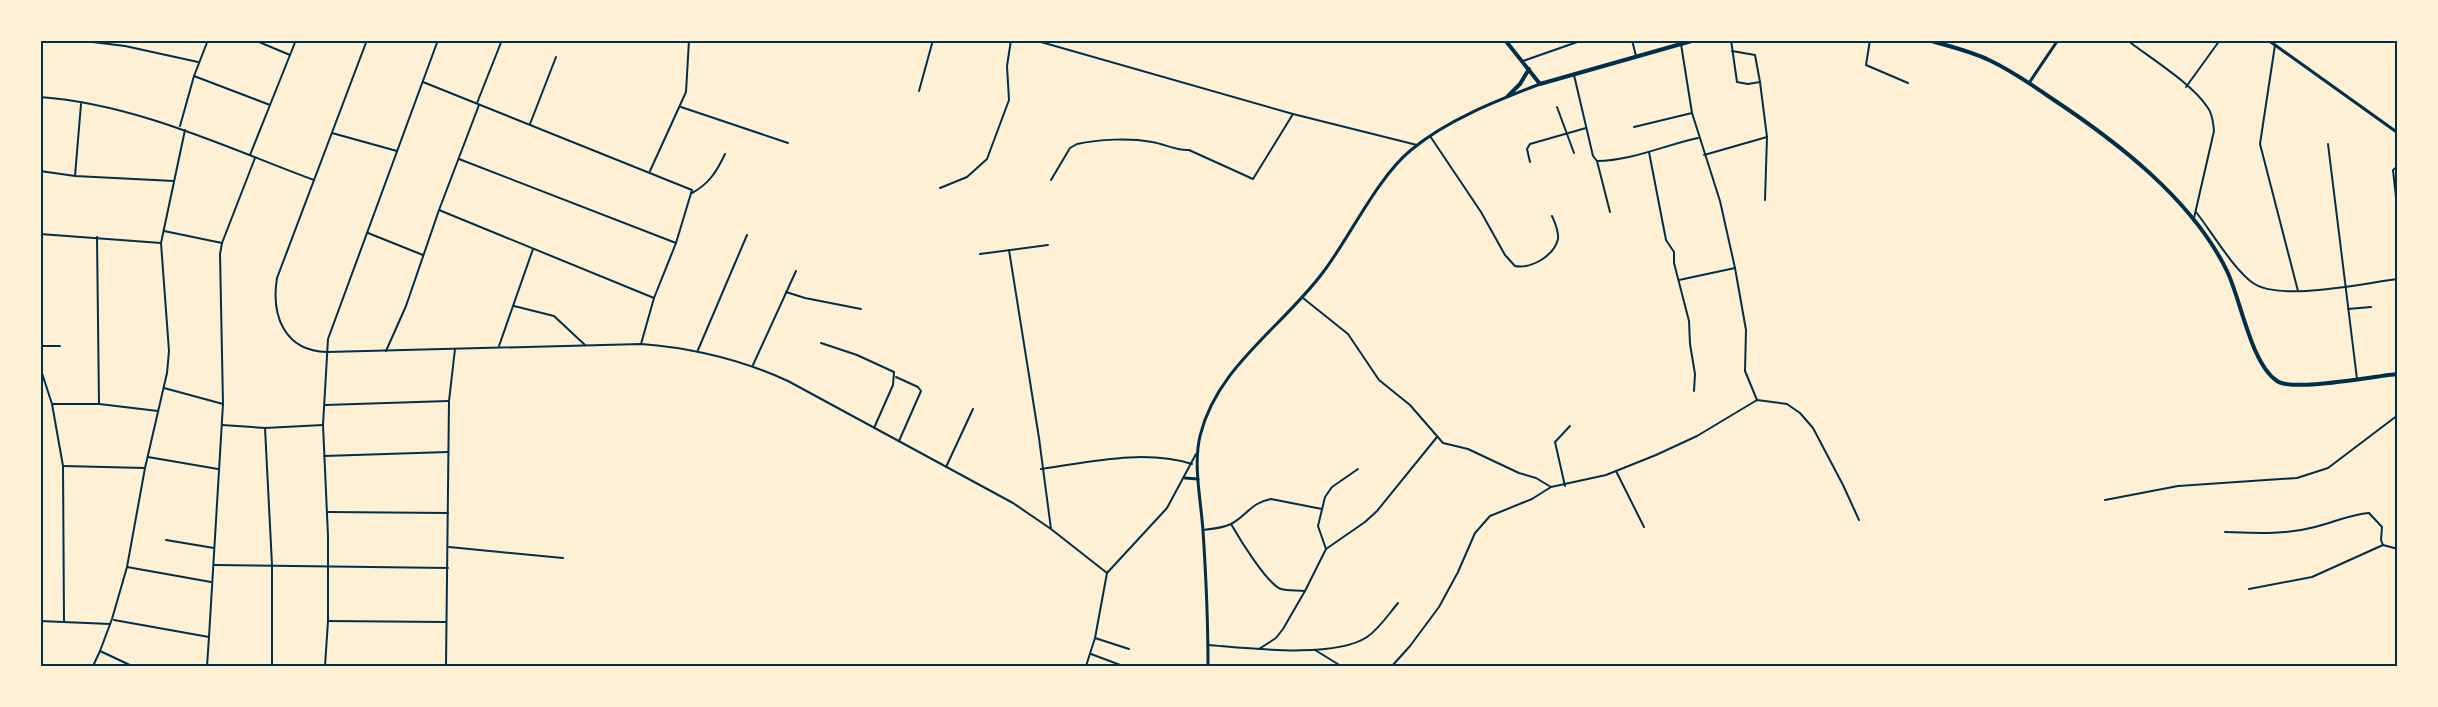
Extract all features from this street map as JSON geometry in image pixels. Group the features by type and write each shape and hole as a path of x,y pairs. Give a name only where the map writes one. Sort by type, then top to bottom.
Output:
{"main road":[{"path":"1507,41 1540,84 1695,40"},
{"path":"1928,40 1986,59 2029,83 2111,141 2169,192 2194,218 2227,271 2259,360 2279,383 2297,386 2397,374"},
{"path":"1508,96 1520,84 1529,69"}],"street":[{"path":"76,40 125,46 198,62"},
{"path":"180,128 198,62 208,40"},
{"path":"254,40 290,55"},
{"path":"250,156 296,40"},
{"path":"367,40 284,258 274,296 278,320 307,348 327,352 386,352 641,344 698,350 753,365 788,381 1013,503 1051,529 1107,573"},
{"path":"325,666 328,621 328,512 323,425 329,337 438,40"},
{"path":"386,352 406,306 502,40"},
{"path":"650,172 681,107 687,87 689,40"},
{"path":"919,91 933,40"},
{"path":"940,188 967,177 987,159 1010,94 1007,66 1011,40"},
{"path":"1034,40 1293,114 1417,145"},
{"path":"1522,62 1583,40"},
{"path":"1632,40 1636,56"},
{"path":"1731,40 1738,83 1760,82"},
{"path":"1870,40 1866,65 1908,83"},
{"path":"2029,83 2058,40"},
{"path":"2127,40 2186,87 2208,108 2214,131 2194,218"},
{"path":"2186,87 2220,40"},
{"path":"2268,40 2397,133"},
{"path":"1679,43 1698,138 1719,201 1735,268 1746,330 1745,370 1757,400"},
{"path":"2275,45 2260,144 2298,291"},
{"path":"1732,51 1755,55 1767,136 1765,200"},
{"path":"530,124 556,57"},
{"path":"1574,75 1593,156 1597,161 1610,212"},
{"path":"194,76 270,105"},
{"path":"423,82 689,187 692,193 676,243 654,298 641,344"},
{"path":"1086,666 1095,638 1107,573 1161,516 1185,478 1196,454 1207,413 1219,389 1253,349 1303,298 1393,169 1417,145 1466,116 1540,84"},
{"path":"40,97 81,102 180,128 314,180"},
{"path":"75,176 81,102"},
{"path":"681,107 788,143"},
{"path":"1557,107 1574,153"},
{"path":"1634,127 1692,113"},
{"path":"1051,180 1071,148 1077,144 1128,140 1155,143 1181,151 1189,150 1253,179 1293,114"},
{"path":"1530,162 1527,149 1530,144 1586,128"},
{"path":"93,666 112,619 127,567 164,388 169,351 161,243 185,130"},
{"path":"332,132 397,151"},
{"path":"1430,136 1481,212 1505,255 1515,266 1529,265 1538,261 1555,247 1558,232 1552,216"},
{"path":"1704,155 1767,136"},
{"path":"1597,161 1649,152 1698,138"},
{"path":"2328,144 2357,379"},
{"path":"1649,152 1666,240 1674,252 1689,321 1695,374 1694,391"},
{"path":"692,193 701,189 717,171 725,154"},
{"path":"207,666 223,404 219,270 222,243 255,158"},
{"path":"459,159 676,243"},
{"path":"2397,166 2393,170 2397,216"},
{"path":"40,171 75,176 174,181"},
{"path":"439,210 654,298"},
{"path":"2196,212 2248,280 2265,290 2298,291 2397,279"},
{"path":"164,231 222,243"},
{"path":"368,233 423,255"},
{"path":"40,234 161,243"},
{"path":"698,350 747,235"},
{"path":"97,237 99,404"},
{"path":"980,254 1048,245"},
{"path":"499,347 533,249"},
{"path":"1009,250 1051,529"},
{"path":"1679,280 1735,268"},
{"path":"753,365 796,271"},
{"path":"786,292 861,309"},
{"path":"1303,298 1348,334 1379,380 1410,405 1437,437 1448,445 1468,449 1519,473 1536,478 1551,487"},
{"path":"514,306 554,316 585,345"},
{"path":"2348,309 2371,307"},
{"path":"820,343 891,369 895,377 918,387 921,391 899,441"},
{"path":"40,346 60,346"},
{"path":"446,666 449,547 447,452 449,401 455,349"},
{"path":"40,368 52,405 63,466 64,621"},
{"path":"874,428 895,377"},
{"path":"164,388 223,404"},
{"path":"1392,666 1439,607 1475,533 1490,516 1526,501 1551,487 1565,486 1616,471 1697,436 1757,400 1787,405 1800,413 1813,428 1859,520"},
{"path":"325,405 449,401"},
{"path":"52,405 99,404 158,411"},
{"path":"946,467 973,409"},
{"path":"2104,500 2178,486 2297,478 2328,468 2397,415"},
{"path":"222,425 265,428 323,425"},
{"path":"1565,486 1555,442 1570,426"},
{"path":"265,428 272,565 272,666"},
{"path":"1259,649 1276,638 1305,591 1326,549 1377,511 1437,437"},
{"path":"324,456 447,452"},
{"path":"1196,454 1203,530 1208,666"},
{"path":"148,457 218,468"},
{"path":"1041,468 1134,458 1171,458 1192,464"},
{"path":"63,466 146,468"},
{"path":"1326,549 1318,526 1325,497 1332,487 1358,468"},
{"path":"1616,471 1644,527"},
{"path":"1185,478 1198,479"},
{"path":"1203,530 1231,524 1256,503 1271,499 1322,509"},
{"path":"328,512 448,513"},
{"path":"2225,532 2291,531 2369,513 2382,527 2383,545"},
{"path":"1231,524 1240,541 1271,581 1280,589 1305,591"},
{"path":"166,540 215,548"},
{"path":"2249,589 2312,577 2383,545 2397,549"},
{"path":"449,547 562,558"},
{"path":"214,565 448,568"},
{"path":"127,567 211,582"},
{"path":"1208,645 1315,650 1355,643 1366,638 1398,603"},
{"path":"112,619 208,637"},
{"path":"40,621 110,624"},
{"path":"328,621 446,622"},
{"path":"1095,638 1129,649"},
{"path":"1315,650 1341,666"},
{"path":"100,651 132,666"},
{"path":"1091,654 1123,666"},
{"path":"1395,663 1399,666"}]}
